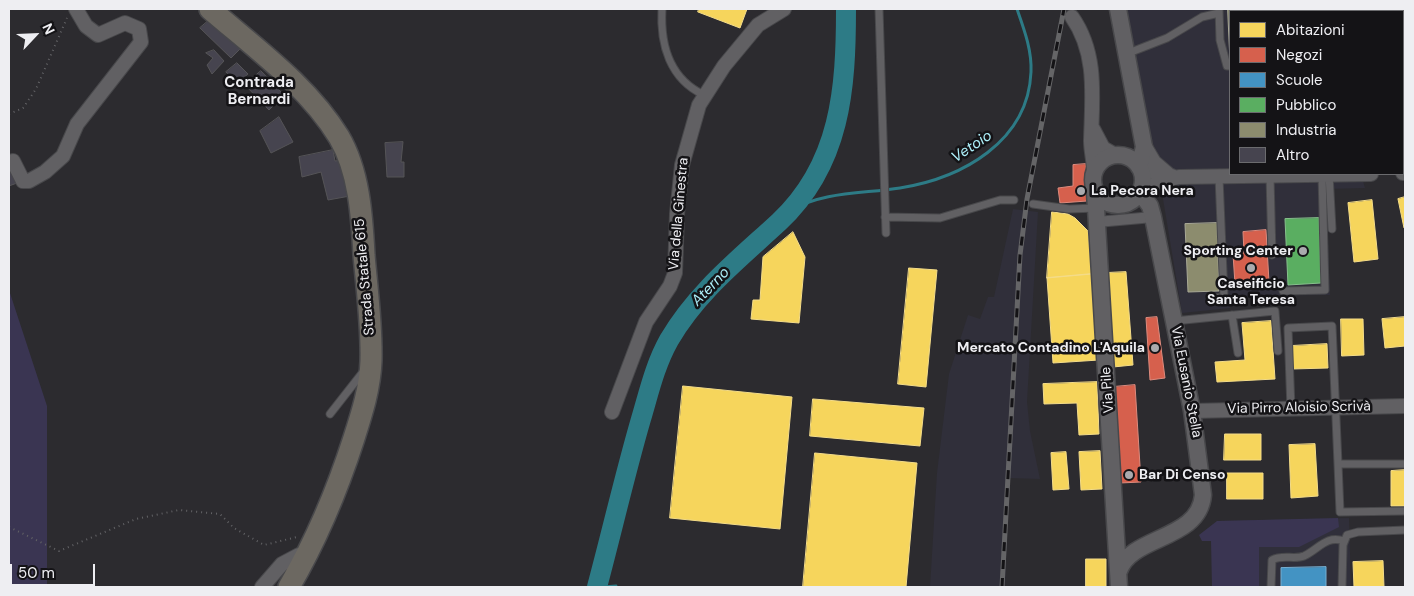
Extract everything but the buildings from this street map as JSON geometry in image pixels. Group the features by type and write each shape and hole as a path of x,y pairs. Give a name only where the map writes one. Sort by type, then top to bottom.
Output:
{"main road":[{"name":"Strada Statale 615","path":"210,9 291,80 323,113 348,156 362,223 371,362 367,397 338,487 319,533 289,587"}],"street":[{"name":"Via della Ginestra","path":"612,412 646,322 670,286 675,273 677,214 682,165 695,115 704,95 724,66 758,25 784,9"},
{"path":"1118,9 1137,120 1144,145 1154,162 1175,177"},
{"path":"13,162 23,181 29,181 56,163 63,156 77,124 86,111 122,65 139,47 141,36 134,26 125,23 98,35 72,13"},
{"path":"1072,17 1085,38 1090,58 1091,150 1094,172"},
{"path":"1094,172 1102,160 1119,156 1129,151 1134,144 1137,120"},
{"path":"1092,126 1101,146 1131,160 1139,167 1175,177 1263,175"},
{"path":"1140,191 1142,179 1139,167 1144,145"},
{"name":"Via Pile","path":"1094,172 1093,182 1097,208 1119,579"},
{"path":"1097,208 1104,201 1118,206 1130,202 1140,191 1175,177"},
{"path":"1097,208 1152,213 1156,188 1175,177"},
{"name":"Via Eusanio Stella","path":"1119,579 1126,559 1188,523 1200,508 1203,490 1192,411 1152,213 1140,191"},
{"name":"Via Pirro Aloisio Scrivà","path":"1192,411 1405,406"},
{"path":"1117,532 1121,543 1126,548 1144,548"},
{"path":"262,587 286,560 298,555 306,558"}],"lane":[{"path":"662,9 663,39 670,63 686,85 704,95"},
{"path":"878,9 886,233"},
{"path":"1125,54 1167,38 1206,15 1219,11 1220,40 1227,66 1229,66"},
{"path":"1263,175 1272,255"},
{"path":"1317,175 1332,229"},
{"path":"1283,291 1325,290 1317,175"},
{"path":"1214,298 1224,297 1219,177"},
{"path":"885,217 940,218 1000,200 1014,200"},
{"path":"1033,204 1069,209 1097,208"},
{"path":"1174,321 1275,312 1278,351"},
{"path":"1232,316 1238,353"},
{"path":"1291,409 1288,328 1332,326 1334,408 1340,512 1405,511"},
{"path":"330,414 371,362"},
{"path":"1338,464 1405,464"},
{"path":"1342,587 1344,541 1347,535 1358,532 1405,530"},
{"path":"1271,587 1272,560 1280,556 1303,556 1328,540 1344,541"}],"path":[{"path":"9,114 23,108 36,89 72,13"},
{"path":"9,526 59,551 136,519 179,510 220,514 234,528 264,545 319,533"}],"shaded area":[{"path":"1109,9 1405,9 1404,98 1404,10 1229,10 1229,175 1361,175 1365,188 1326,189 1330,295 1230,296 1230,308 1182,313 1162,193 1146,131 1132,131"},
{"path":"1013,209 1038,212 1027,402 1030,431 1040,479 1009,478 1005,587 930,587 937,473 949,374 968,315 980,319 988,297 994,297"},
{"path":"9,290 47,406 47,587 9,587"},
{"path":"1338,518 1339,527 1299,547 1259,547 1259,587 1212,587 1211,541 1202,541 1199,535 1217,521"},
{"path":"1349,518 1351,587 1217,587 1217,521"}],"waterway":[{"name":"Aterno","path":"597,587 629,461 656,369 669,340 692,307 706,291 779,222 800,199 816,175 827,150 836,123 841,96 846,38 846,9"},
{"name":"Vetoio","path":"789,211 816,200 844,194 900,188 946,176 988,152 1005,137 1018,118 1027,97 1031,72 1027,40 1017,9"},
{"path":"604,587 616,586"}],"railway":[{"path":"1002,587 1020,255 1027,199 1064,9"}],"place":[{"name":"La Pecora Nera","path":"1081,191"},
{"name":"Sporting Center","path":"1303,251"},
{"name":"Caseificio Santa Teresa","path":"1251,268"},
{"name":"Mercato Contadino L'Aquila","path":"1155,348"},
{"name":"Bar Di Censo","path":"1129,475"}],"district":[{"name":"Contrada Bernardi","path":"259,92"}]}
